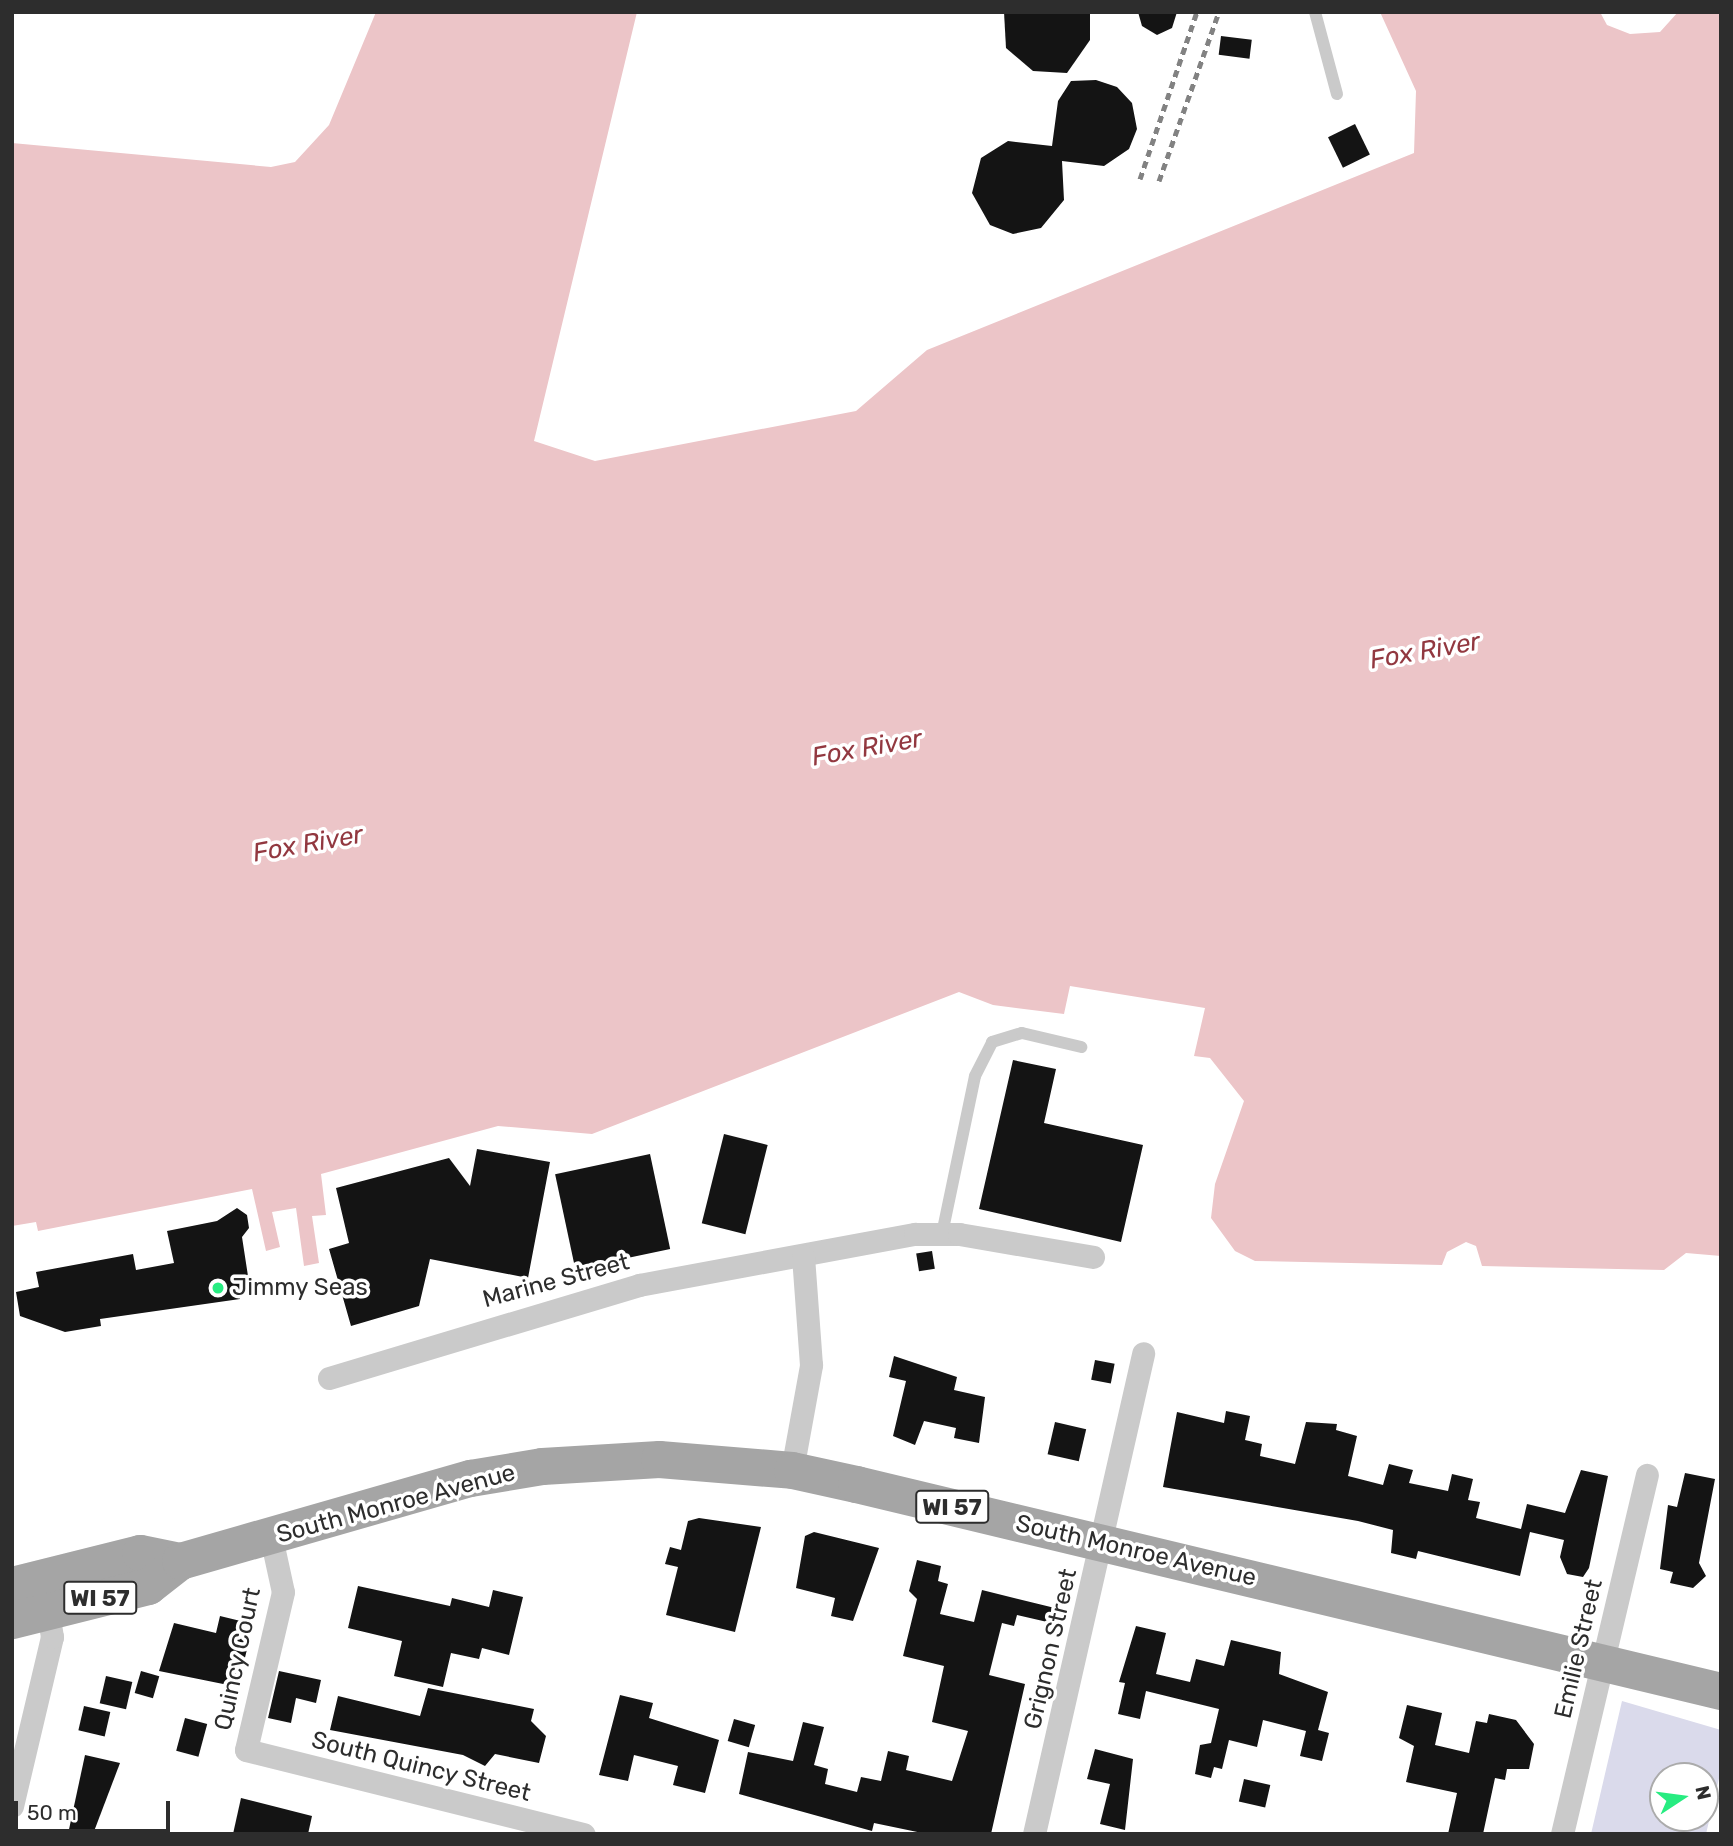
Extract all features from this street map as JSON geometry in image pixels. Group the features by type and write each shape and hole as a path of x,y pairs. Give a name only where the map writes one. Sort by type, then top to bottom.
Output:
{"main road":[{"name":"South Monroe Avenue","path":"12,1620 34,1591 148,1586 180,1561 470,1478 542,1466 659,1459 792,1470 1721,1691"}],"street":[{"name":"Marine Street","path":"328,1378 639,1285 942,1234 1093,1257"},
{"path":"792,1470 811,1365 803,1256"},
{"name":"Grignon Street","path":"1034,1834 1143,1353"},
{"name":"Emilie Street","path":"1562,1834 1647,1475"},
{"name":"Quincy Court","path":"246,1750 283,1592 271,1537"},
{"path":"12,1806 52,1637 34,1591"},
{"name":"South Quincy Street","path":"246,1750 584,1834"}],"lane":[{"path":"1315,12 1336,94"},
{"path":"942,1234 975,1076 992,1042 1022,1033 1081,1047"}],"shaded area":[{"path":"1622,1701 1721,1730 1719,1779 1719,1762 1649,1762 1649,1832 1706,1834 1591,1834"}],"water":[{"name":"Fox River","path":"376,12 637,12 534,441 595,461 856,411 927,350 1414,153 1416,91 1380,12 1600,12 1607,25 1630,34 1660,32 1678,12 1721,12 1721,1256 1686,1253 1664,1270 1482,1266 1476,1246 1466,1242 1447,1252 1442,1265 1255,1261 1235,1251 1211,1218 1215,1184 1244,1101 1210,1058 1194,1056 1205,1008 1070,986 1064,1014 993,1005 959,992 592,1134 498,1126 321,1174 326,1215 312,1216 319,1263 304,1266 296,1208 272,1212 280,1247 266,1251 252,1189 38,1231 36,1222 12,1226 12,143 271,167 295,162 329,125"}],"building":[{"path":"1004,12 1090,12 1090,40 1067,73 1033,71 1006,48"},
{"path":"1138,12 1177,12 1172,28 1157,35 1142,26"},
{"path":"1221,36 1252,40 1249,59 1219,55"},
{"path":"1096,80 1117,87 1132,103 1137,129 1129,149 1104,166 1062,161 1064,200 1041,228 1013,234 990,225 972,193 981,158 1008,141 1052,146 1058,101 1071,81"},
{"path":"1355,124 1370,155 1343,168 1328,137"},
{"path":"1013,1060 1056,1069 1044,1123 1143,1145 1121,1242 979,1209"},
{"path":"724,1134 768,1145 745,1234 702,1223"},
{"path":"477,1149 550,1162 528,1278 430,1259 419,1306 351,1326 329,1249 349,1243 336,1188 449,1158 470,1186"},
{"path":"650,1154 670,1249 575,1269 555,1174"},
{"path":"237,1208 247,1215 249,1228 242,1237 250,1289 239,1291 240,1299 100,1319 101,1326 65,1332 20,1316 16,1292 39,1287 36,1272 133,1254 136,1270 174,1263 167,1231 217,1221"},
{"path":"932,1251 935,1269 919,1271 916,1254"},
{"path":"894,1356 957,1377 954,1390 985,1397 979,1443 954,1438 956,1428 924,1421 915,1445 893,1436 906,1381 889,1377"},
{"path":"1095,1360 1115,1364 1111,1383 1091,1380"},
{"path":"1226,1411 1250,1416 1245,1440 1262,1444 1260,1456 1295,1464 1306,1422 1337,1424 1336,1430 1357,1436 1348,1476 1383,1485 1389,1464 1413,1470 1409,1483 1448,1491 1452,1474 1473,1479 1468,1500 1480,1502 1476,1518 1521,1529 1527,1504 1565,1513 1581,1470 1608,1476 1589,1568 1583,1577 1567,1574 1560,1557 1564,1540 1530,1532 1520,1576 1418,1551 1416,1559 1391,1553 1393,1530 1358,1521 1163,1487 1177,1412 1224,1423"},
{"path":"1055,1422 1086,1429 1079,1461 1048,1454"},
{"path":"1685,1473 1715,1479 1699,1563 1706,1576 1693,1588 1670,1583 1673,1572 1660,1569 1668,1505 1677,1507"},
{"path":"699,1518 761,1527 735,1632 666,1615 678,1567 665,1564 670,1547 681,1550 688,1521"},
{"path":"814,1532 879,1548 853,1621 831,1616 835,1598 796,1588 805,1536"},
{"path":"917,1560 941,1566 938,1581 948,1584 940,1614 974,1622 982,1590 1059,1609 1056,1624 1017,1615 1014,1626 1002,1623 989,1675 1025,1684 991,1834 927,1834 874,1823 872,1831 739,1794 748,1752 793,1761 803,1722 824,1727 814,1765 828,1769 825,1784 857,1792 861,1777 881,1781 888,1751 909,1756 906,1770 952,1781 968,1731 932,1722 944,1666 903,1656 917,1599 909,1591"},
{"path":"358,1586 450,1606 452,1598 489,1607 493,1590 523,1597 509,1655 482,1648 479,1659 451,1653 443,1687 394,1676 402,1641 348,1628"},
{"path":"220,1616 253,1624 238,1687 159,1671 174,1623 216,1633"},
{"path":"1136,1626 1166,1633 1156,1674 1190,1682 1196,1659 1224,1666 1231,1640 1281,1652 1279,1674 1328,1692 1318,1730 1329,1733 1322,1761 1300,1756 1306,1731 1263,1720 1257,1747 1229,1740 1222,1769 1214,1767 1211,1778 1195,1774 1200,1745 1211,1743 1219,1709 1146,1691 1140,1719 1118,1714 1125,1683 1119,1682"},
{"path":"141,1671 159,1676 153,1698 135,1693"},
{"path":"279,1671 321,1680 316,1703 296,1698 291,1723 268,1718"},
{"path":"106,1676 132,1682 126,1709 100,1703"},
{"path":"428,1688 534,1709 531,1721 546,1736 539,1763 495,1754 485,1766 463,1755 330,1730 338,1696 420,1716"},
{"path":"620,1695 653,1703 649,1718 719,1740 705,1793 673,1785 678,1766 634,1755 628,1781 599,1775"},
{"path":"1407,1705 1442,1713 1435,1745 1469,1753 1476,1721 1487,1723 1489,1714 1516,1720 1534,1744 1529,1769 1507,1769 1505,1780 1495,1778 1483,1834 1448,1834 1457,1793 1406,1782 1414,1746 1399,1738"},
{"path":"84,1706 110,1712 105,1736 78,1730"},
{"path":"185,1718 207,1724 198,1757 176,1751"},
{"path":"734,1719 755,1725 749,1747 728,1741"},
{"path":"1095,1749 1133,1759 1125,1830 1100,1824 1110,1784 1087,1779"},
{"path":"85,1755 120,1763 93,1834 68,1834"},
{"path":"1244,1779 1270,1785 1265,1807 1239,1801"},
{"path":"241,1798 312,1816 308,1834 233,1834"}],"railway":[{"path":"1140,179 1197,12"},
{"path":"1159,181 1219,12"}],"place":[{"name":"Jimmy Seas","path":"218,1288"}]}
